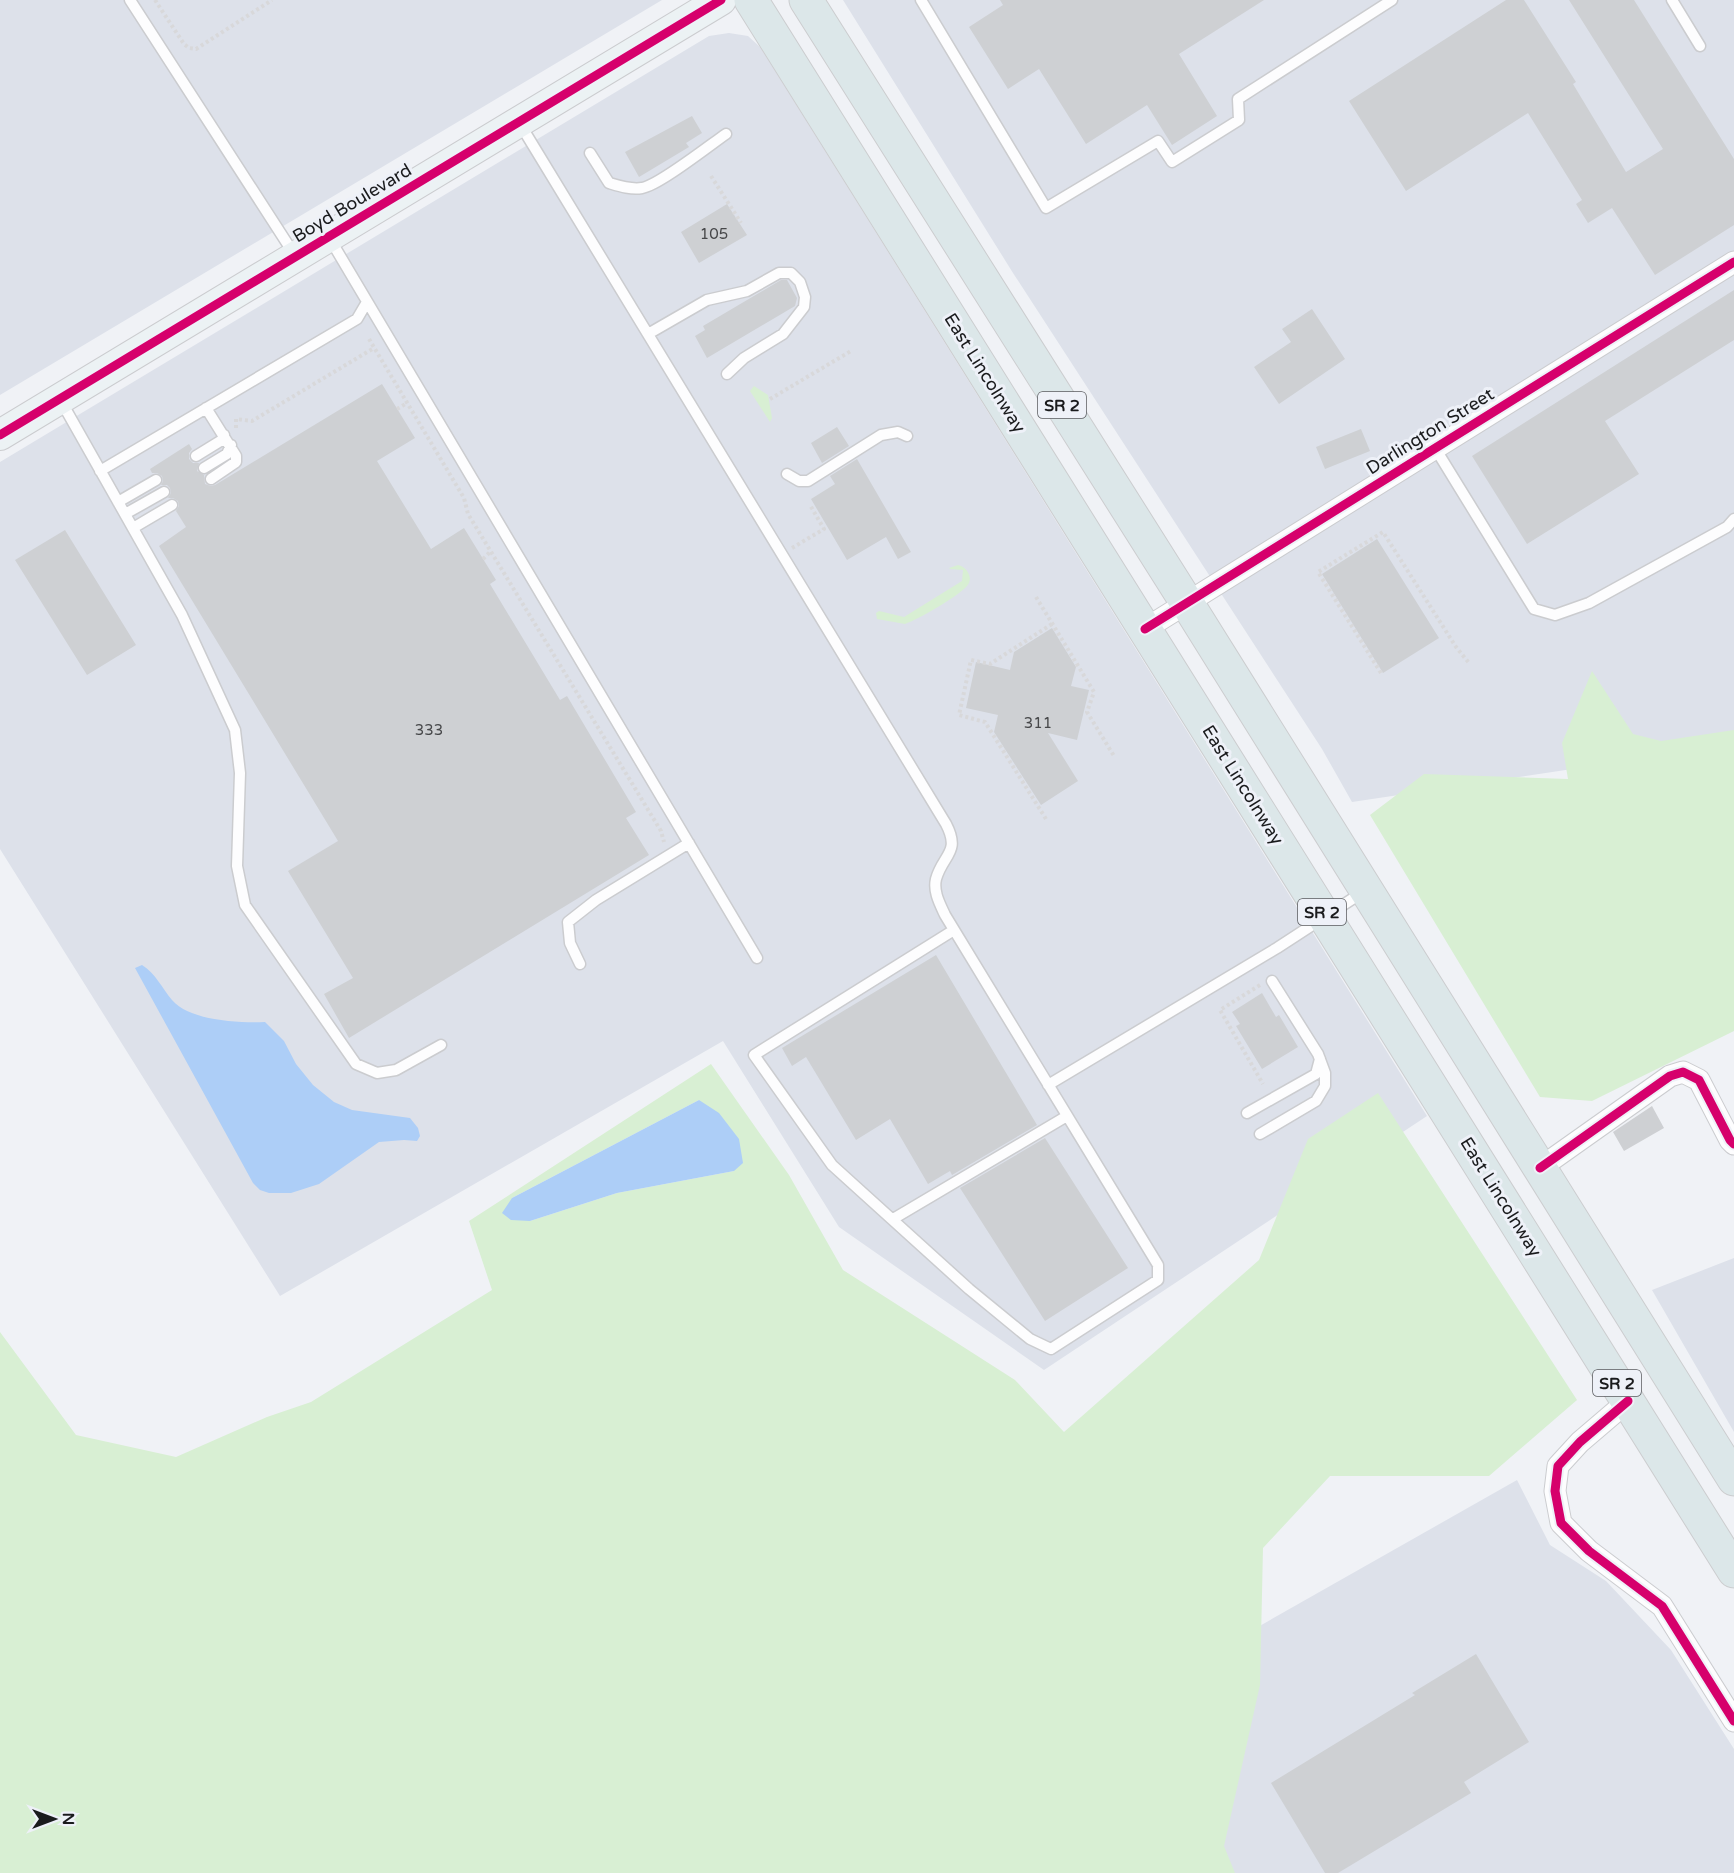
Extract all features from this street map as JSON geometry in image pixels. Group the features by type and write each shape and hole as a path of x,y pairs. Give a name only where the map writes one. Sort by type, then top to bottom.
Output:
{"main road":[{"name":"East Lincolnway","path":"751,0 1734,1571"},
{"name":"SR 2","path":"806,0 1187,603 1734,1479"},
{"path":"998,395 1039,369"},
{"path":"1628,1401 1668,1373"}],"street":[{"name":"Boyd Boulevard","path":"0,435 721,0"},
{"name":"Darlington Street","path":"1145,629 1734,262"},
{"path":"1540,1168 1670,1076 1683,1072 1700,1080 1734,1144"},
{"path":"1628,1401 1581,1442 1558,1466 1555,1491 1561,1523 1589,1551 1662,1606 1734,1721"}],"lane":[{"path":"130,0 295,257"},
{"path":"921,0 1046,208 1158,141 1172,162 1239,120 1238,99 1392,0"},
{"path":"1671,0 1700,46"},
{"path":"519,122 952,834 953,846 936,880 937,898 954,930 1158,1265 1158,1280 1051,1349 1029,1339 969,1289 832,1165 754,1055 954,930"},
{"path":"590,153 609,183 624,188 643,189 726,134"},
{"path":"328,237 758,958"},
{"path":"648,334 706,300 747,291 779,273 790,273 800,282 805,297 804,308 783,334 744,358 727,374"},
{"path":"100,471 357,319 367,302"},
{"path":"60,399 182,615 235,730 240,773 237,866 245,905 356,1064 377,1073 396,1070 441,1046"},
{"path":"206,408 236,456 236,462 211,479"},
{"path":"787,474 799,482 808,481 881,435 897,432 907,436"},
{"path":"196,456 222,440 224,435"},
{"path":"204,468 227,454 231,446"},
{"path":"1435,448 1534,609 1555,615 1589,603 1727,527 1734,519"},
{"path":"118,502 156,480"},
{"path":"125,514 164,492"},
{"path":"133,528 172,505"},
{"path":"580,964 570,943 568,922 596,900 689,843"},
{"path":"1048,1085 1326,918 1366,890"},
{"path":"1260,1134 1316,1101 1325,1086 1325,1073 1320,1059 1267,982"},
{"path":"1247,1113 1316,1074 1320,1059"},
{"path":"893,1220 1067,1116"}],"path":[{"path":"155,0 184,44 196,49 272,0"},
{"path":"711,176 741,223"},
{"path":"369,339 464,498 468,514 661,831 670,854"},
{"path":"236,419 252,421 374,348"},
{"path":"770,399 850,351"},
{"path":"397,409 407,403"},
{"path":"782,554 824,529 810,505"},
{"path":"1381,673 1318,572 1383,532 1456,647 1469,663"},
{"path":"483,559 491,551"},
{"path":"1036,597 1094,692 1087,712 1114,756"},
{"path":"1046,819 985,722 959,715 971,660 990,664 1052,624"},
{"path":"1263,1084 1220,1010 1267,982"}],"shaded area":[{"path":"0,0 662,0 0,395"},
{"path":"843,0 1734,0 1734,750 1612,763 1352,802 1322,749 1013,273"},
{"path":"729,33 748,36 760,47 1427,1116 1044,1370 839,1227 723,1041 280,1296 0,849 0,462 709,36"},
{"path":"1734,1258 1734,1432 1652,1290"},
{"path":"1517,1480 1550,1545 1606,1581 1671,1650 1734,1749 1734,1873 1121,1873 1085,1725"}],"green space":[{"path":"754,386 768,395 772,418 770,422 750,391"},
{"path":"958,565 968,573 970,580 962,591 947,602 905,624 877,619 876,613 879,611 904,617 962,581 963,570 949,568"},
{"path":"1592,671 1633,734 1661,741 1734,730 1734,1031 1592,1101 1540,1097 1370,815 1424,774 1568,779 1562,743"},
{"path":"711,1064 789,1175 843,1270 1015,1380 1064,1432 1259,1260 1308,1139 1378,1093 1577,1400 1489,1476 1330,1476 1263,1548 1260,1685 1224,1846 1235,1873 0,1873 0,1332 76,1435 176,1457 267,1417 311,1402 492,1290 469,1221","holes":["699,1100 734,1171 617,1193 530,1221 512,1198"]}],"water":[{"path":"142,965 155,977 172,1000 190,1012 229,1021 265,1022 284,1041 296,1064 313,1085 334,1102 352,1110 410,1118 418,1128 420,1136 417,1141 379,1142 319,1184 291,1193 269,1193 260,1190 253,1183 135,968"},
{"path":"699,1100 719,1113 739,1139 743,1163 734,1171 617,1193 530,1221 511,1220 502,1213 512,1198"}],"building":[{"path":"1000,0 1264,0 1179,54 1217,116 1172,145 1147,105 1086,144 1039,69 1008,89 969,27 1003,5"},
{"path":"1506,0 1524,0 1576,82 1573,84 1626,172 1663,149 1569,0 1634,0 1734,159 1734,225 1655,275 1612,208 1588,223 1576,204 1582,200 1528,113 1406,191 1349,101"},
{"path":"692,116 702,133 686,143 689,147 639,177 625,152"},
{"path":"727,204 747,235 699,263 681,232"},
{"path":"781,280 787,280 797,298 795,306 707,358 695,336 705,330 703,326"},
{"path":"1734,290 1734,340 1605,421 1639,474 1527,544 1472,456"},
{"path":"1312,309 1345,359 1279,404 1254,367 1291,342 1282,329"},
{"path":"382,384 415,438 377,461 431,549 464,528 496,580 490,584 560,700 567,696 636,812 626,818 649,855 349,1038 324,994 353,978 288,871 338,841 159,546 186,527 176,511 179,506 178,501 168,498 171,493 170,488 167,485 161,485 162,476 152,473 150,469 189,444 192,449 189,459 193,463 199,463 197,471 204,475 205,484 215,485"},
{"path":"837,427 849,446 822,463 811,443"},
{"path":"1361,429 1370,451 1325,469 1316,447"},
{"path":"857,459 911,552 898,559 886,537 847,560 811,499 835,484 830,476"},
{"path":"65,530 136,645 87,675 15,560"},
{"path":"1377,539 1439,638 1383,673 1322,574"},
{"path":"1052,628 1076,667 1071,686 1089,690 1077,740 1048,733 1078,781 1041,805 994,732 998,715 966,708 976,662 1010,670 1014,652"},
{"path":"936,955 1037,1125 952,1175 950,1171 928,1184 890,1119 856,1140 806,1057 792,1066 782,1048"},
{"path":"1262,993 1276,1017 1279,1015 1298,1047 1262,1069 1236,1026 1240,1024 1232,1012"},
{"path":"1652,1106 1664,1128 1624,1151 1613,1132"},
{"path":"1045,1138 1128,1268 1045,1321 960,1188"},
{"path":"1476,1654 1529,1742 1464,1782 1471,1793 1338,1873 1325,1873 1271,1783 1415,1695 1412,1693"}],"cycle path":[{"path":"0,435 721,0"},
{"path":"1145,629 1734,262"},
{"path":"1540,1168 1670,1076 1683,1072 1699,1080 1734,1144"},
{"path":"1628,1401 1580,1442 1558,1466 1555,1491 1561,1523 1589,1551 1662,1606 1734,1721"}]}
